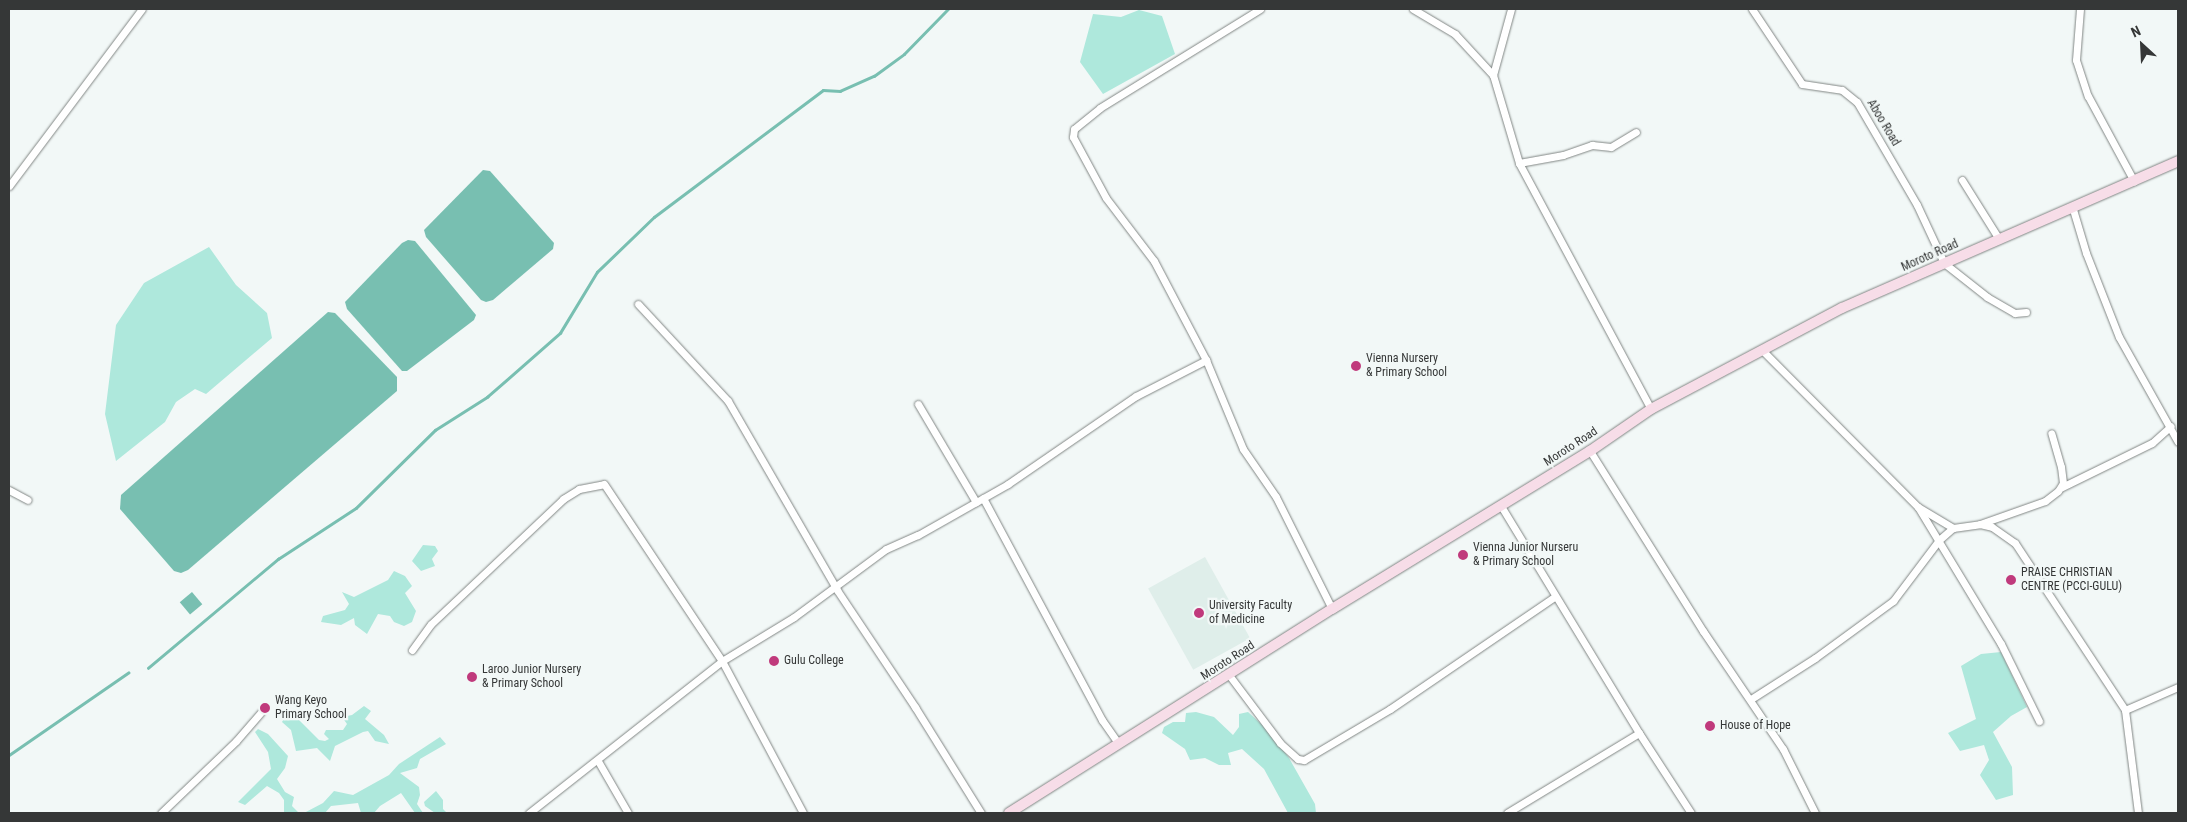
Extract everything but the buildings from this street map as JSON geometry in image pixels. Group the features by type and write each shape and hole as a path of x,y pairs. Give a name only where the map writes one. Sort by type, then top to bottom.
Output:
{"main road":[{"name":"Moroto Road","path":"1009,813 1229,676 1332,609 1590,451 1651,409 1842,308 2178,161"}],"street":[{"path":"9,186 142,9"},
{"path":"1260,9 1100,108 1074,129 1076,147 1106,198 1154,261 1206,360 1243,449 1276,496 1332,609"},
{"path":"1413,9 1455,34 1493,75 1519,163 1651,409"},
{"path":"1493,75 1511,9"},
{"name":"Aboo Road","path":"1752,9 1802,84 1842,90 1857,102 1917,204 1944,263"},
{"path":"2080,9 2076,60 2088,96 2134,181"},
{"path":"1519,163 1563,155 1592,145 1611,147 1636,132"},
{"path":"1962,180 1999,239"},
{"path":"2072,206 2086,253 2119,338 2178,440"},
{"path":"1944,263 1987,297 2015,313 2026,312"},
{"path":"638,304 728,401 834,586 916,707 980,813"},
{"path":"1763,351 1918,507 2001,644 2039,721"},
{"path":"529,813 598,761 722,661 794,618 834,586 886,549 918,535 983,498 1136,396 1206,360"},
{"path":"918,404 976,502"},
{"path":"1751,699 1815,658 1893,600 1939,540 1953,528 1980,524 2045,501 2062,487 2152,443 2171,426"},
{"path":"2051,432 2061,467 2062,487"},
{"path":"1590,451 1703,631 1751,699 1792,765 1815,813"},
{"path":"412,650 430,624 563,499 579,489 602,484 626,514 682,604 722,661 803,813"},
{"path":"9,490 28,500"},
{"path":"983,498 1102,720 1119,744"},
{"path":"1501,506 1554,597 1639,734 1691,813"},
{"path":"1918,507 1953,528"},
{"path":"1980,524 2001,530 2015,543 2124,710 2138,813"},
{"path":"1229,676 1280,743 1298,759 1304,760 1390,709 1554,597"},
{"path":"2124,710 2178,687"},
{"path":"161,813 236,742 260,713"},
{"path":"1507,813 1639,734"},
{"path":"598,761 628,813"}],"shaded area":[{"path":"1139,10 1162,16 1175,54 1103,94 1080,62 1093,14 1121,17"},
{"path":"483,170 490,171 554,243 553,249 493,300 486,302 481,300 426,237 424,230"},
{"path":"408,240 415,241 476,315 474,320 407,371 402,371 347,309 345,302 402,243"},
{"path":"209,247 236,285 267,313 272,338 206,394 195,389 176,402 165,422 116,461 105,414 116,325 144,283"},
{"path":"328,312 335,313 397,377 397,391 188,570 181,573 174,571 120,509 121,495"},
{"path":"423,545 435,546 438,551 432,559 435,566 421,571 412,561"},
{"name":"University Faculty of Medicine","path":"1205,557 1250,638 1193,670 1148,589"},
{"path":"394,571 405,576 412,586 405,593 416,611 412,622 404,626 394,622 390,616 378,614 367,634 355,625 354,618 341,625 321,622 323,616 345,610 349,604 342,592 354,597 388,580"},
{"path":"192,592 202,604 190,615 180,602"},
{"path":"2001,652 2027,707 2011,716 1993,732 2012,767 2013,795 1996,800 1980,775 1989,760 1984,745 1960,751 1948,733 1976,719 1961,666 1981,654"},
{"path":"364,706 371,711 365,719 384,735 389,744 375,741 368,731 363,732 335,746 330,761 317,748 296,751 291,730 282,722 286,715 292,713 319,740 325,741 329,739 324,734 326,730 343,730 347,724 342,717 352,715"},
{"path":"1196,712 1214,717 1233,735 1239,727 1239,714 1248,712 1269,731 1289,758 1315,804 1316,813 1288,813 1264,769 1242,749 1228,753 1231,765 1219,765 1205,758 1190,760 1185,749 1162,733 1164,727 1173,722 1185,722 1186,713"},
{"path":"258,729 268,734 288,756 285,768 277,779 285,792 294,797 292,806 299,813 284,813 284,800 279,793 267,786 245,805 238,802 271,769 268,752 255,732"},
{"path":"440,737 446,744 420,759 417,768 400,773 419,787 420,795 417,804 423,813 415,813 401,793 380,806 374,813 361,813 358,803 331,806 325,813 304,813 323,803 334,791 353,795 389,775 399,764"},
{"path":"436,791 443,800 443,809 447,813 435,813 425,806 424,802"}],"waterway":[{"path":"148,668 278,559 356,508 435,430 487,397 560,333 597,272 654,217 823,90 840,91 874,76 904,54 948,9"},
{"path":"9,755 128,673"}],"place":[{"name":"Vienna Nursery & Primary School","path":"1356,366"},
{"name":"Vienna Junior Nurseru & Primary School","path":"1463,555"},
{"name":"PRAISE CHRISTIAN CENTRE (PCCI-GULU)","path":"2011,580"},
{"name":"University Faculty of Medicine","path":"1199,613"},
{"name":"Gulu College","path":"774,661"},
{"name":"Laroo Junior Nursery & Primary School","path":"472,677"},
{"name":"Wang Keyo Primary School","path":"265,708"},
{"name":"House of Hope","path":"1710,726"}]}
